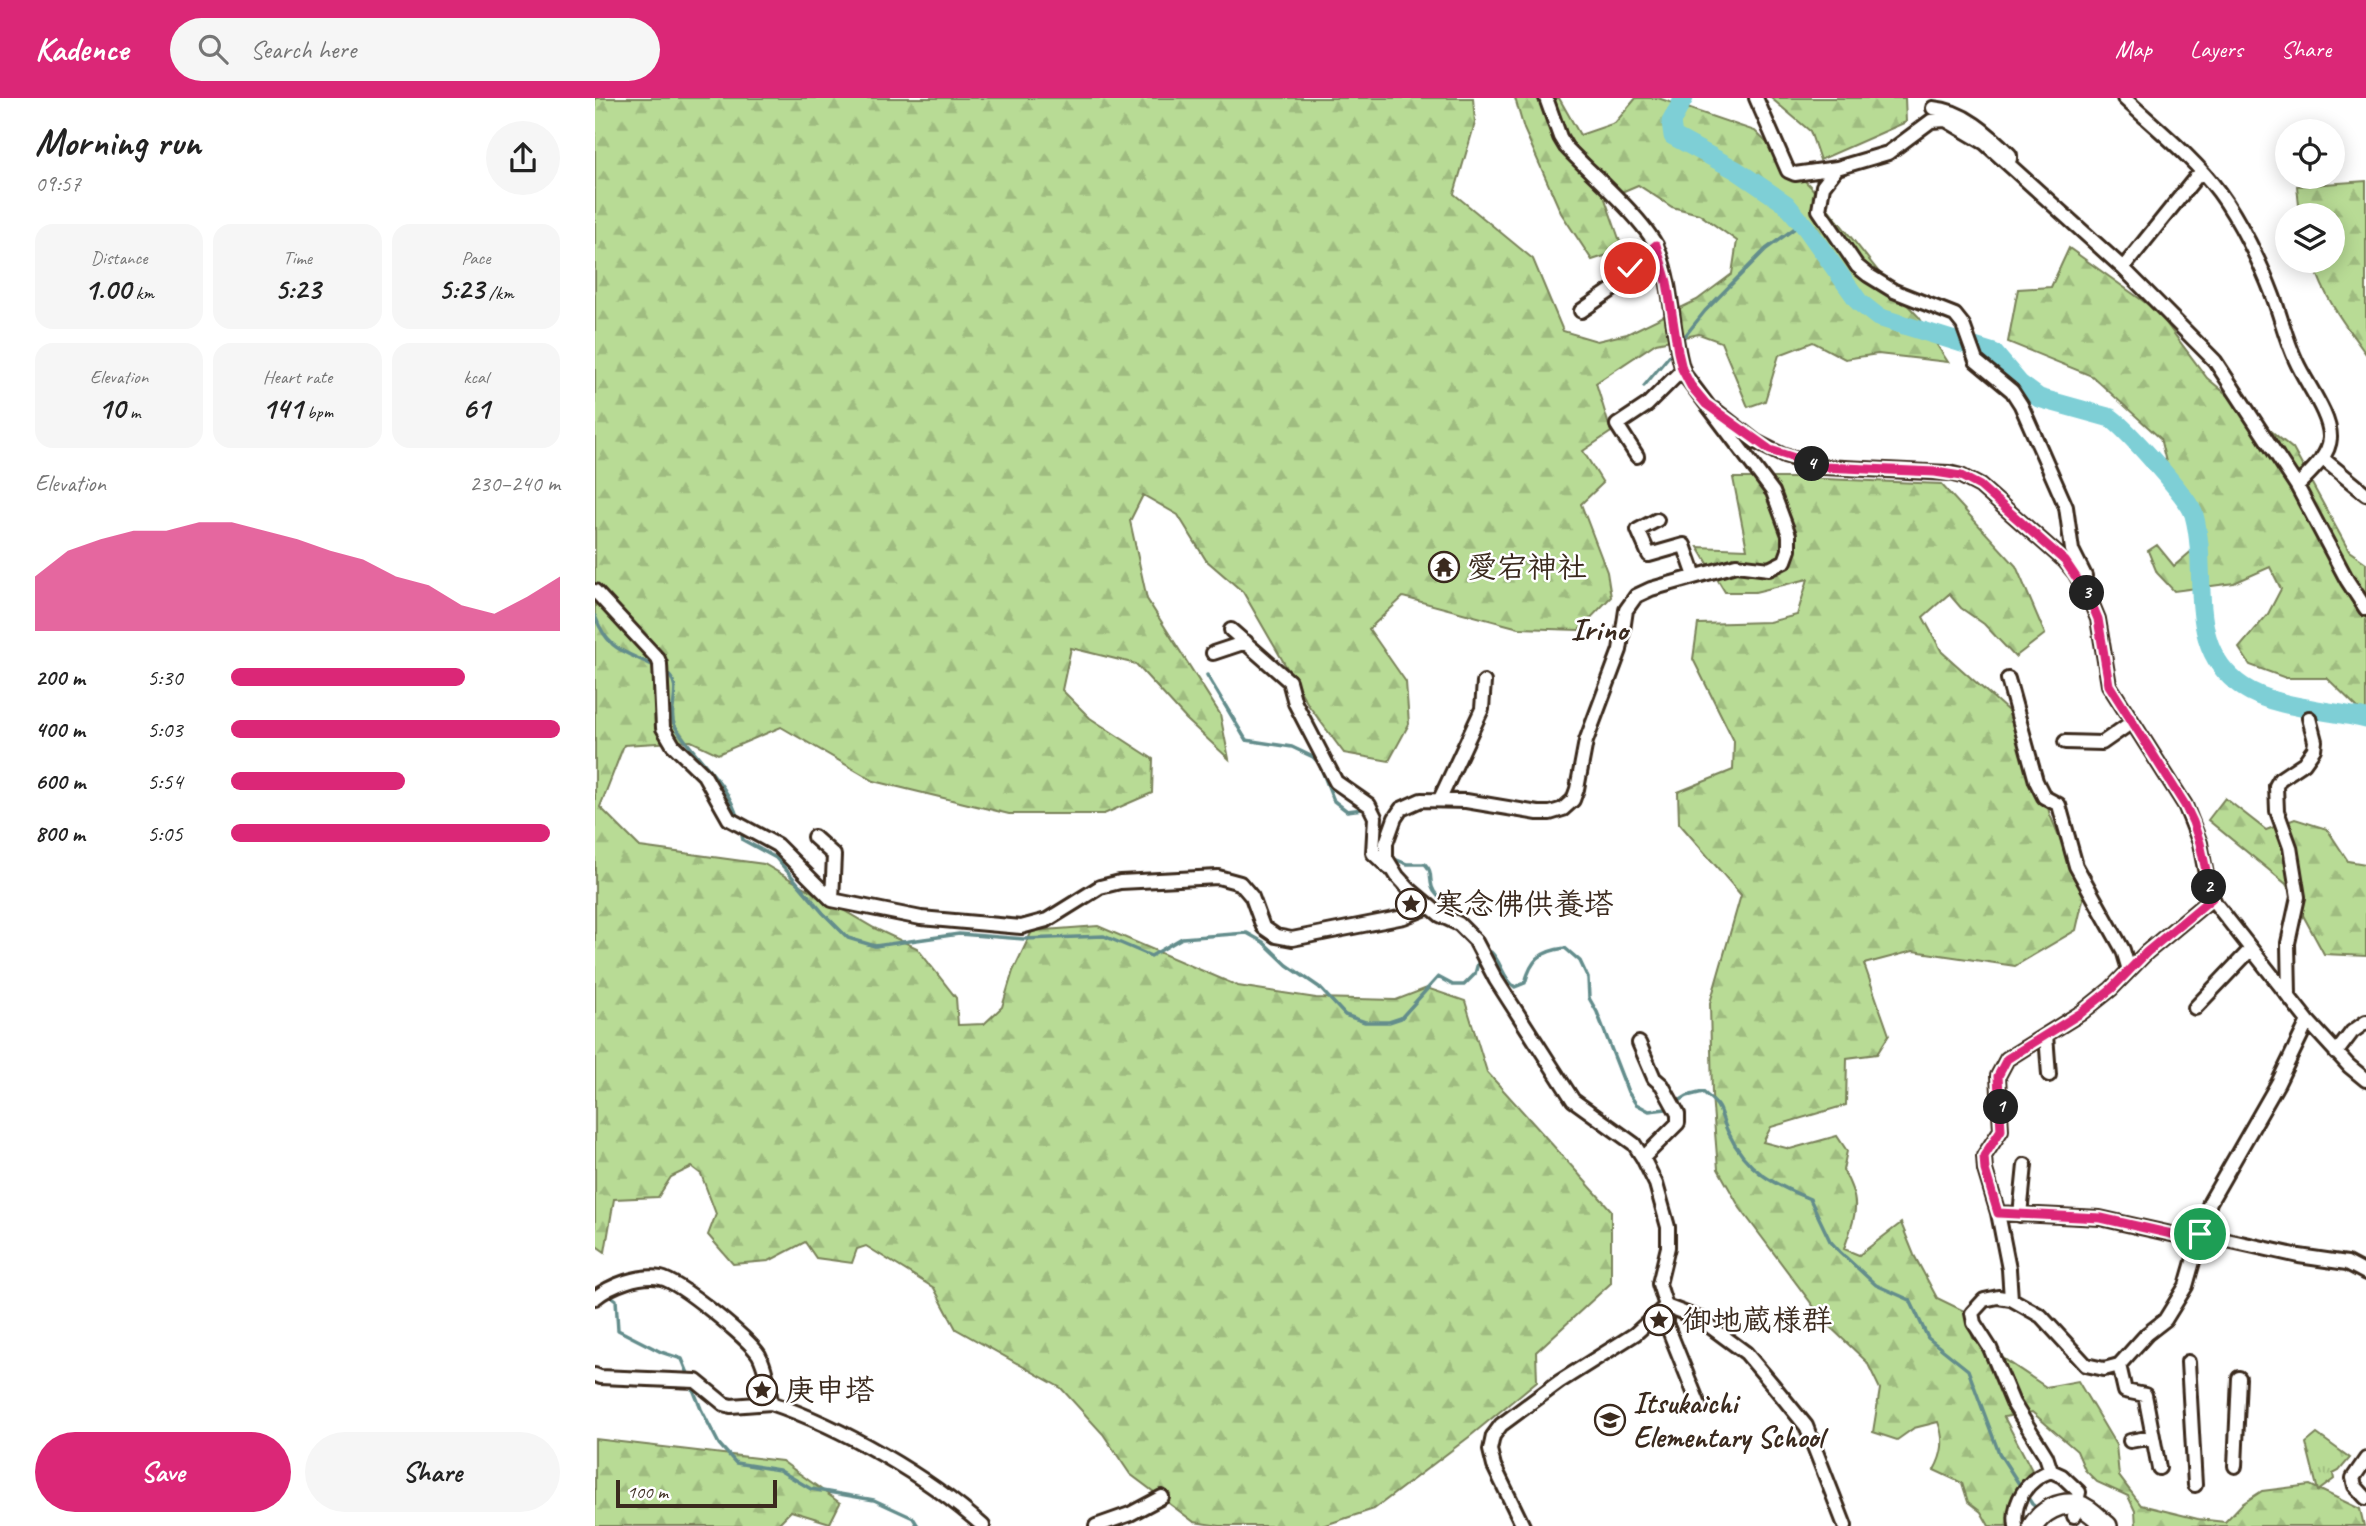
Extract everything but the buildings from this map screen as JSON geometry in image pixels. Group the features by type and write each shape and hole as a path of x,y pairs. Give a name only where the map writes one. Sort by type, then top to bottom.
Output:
{"main road":[{"path":"2033,1526 2043,1514 2055,1507 2107,1526"},
{"path":"2046,1526 2059,1517 2081,1516"}],"street":[{"path":"1397,876 1386,858 1388,833 1401,809 1410,804 1421,800 1440,799 1550,813 1573,800 1586,741 1620,650 1626,610 1636,596 1651,589 1736,565 1769,569 1785,561 1789,550 1789,535 1773,492 1691,386 1682,369 1667,282 1656,245 1637,220 1566,147 1546,98"},
{"path":"1756,98 1788,171 1795,174 1837,168 1888,153 1925,124 1938,119 1946,120 1985,143 2123,268 2214,361 2297,486 2347,580 2366,609"},
{"path":"2124,98 2201,171 2233,213 2271,292 2294,358 2330,430 2330,442 2322,458 2297,486"},
{"path":"1933,108 1946,104 1990,135 2010,155 2010,167"},
{"path":"1837,168 1823,186 1819,210 1857,266 1894,291 1955,315 1963,325 1976,361 2012,391 2021,405 2066,507 2072,550 2085,576 2083,587"},
{"path":"2123,268 2201,171"},
{"path":"1581,311 1629,278 1630,268 1656,245"},
{"path":"1637,456 1617,425 1647,405 1682,369"},
{"path":"1706,404 1770,450 1823,467 1935,472 1961,476 1980,486 2065,561 2083,587 2098,619 2109,685 2193,822 2212,898 2308,1021 2336,1053 2364,1076"},
{"path":"2322,458 2366,494"},
{"path":"1657,520 1638,530 1649,555 1684,544 1695,576"},
{"path":"595,592 658,659 663,728 673,745 704,775 729,819 777,845 832,900 921,918 1021,927 1047,919 1100,887 1120,882 1218,877 1240,883 1252,897 1263,927 1276,936 1292,939 1404,917 1429,907"},
{"path":"1231,629 1289,681 1296,703 1336,782 1369,805 1375,817 1373,853 1429,907 1459,924 1475,940 1496,980 1573,1100 1634,1144 1643,1158 1656,1184 1668,1227 1668,1247 1659,1284 1666,1306 1666,1323 1699,1405"},
{"path":"1213,653 1246,642"},
{"path":"2008,679 2036,781 2044,797 2059,805 2076,866 2123,950 2129,970"},
{"path":"1440,799 1482,709 1484,682"},
{"path":"2289,997 2288,943 2299,902 2290,847 2277,811 2276,786 2280,779 2304,763 2313,749 2315,741 2309,718"},
{"path":"2065,742 2102,743 2132,722"},
{"path":"814,837 834,855 832,900"},
{"path":"2011,1299 2012,1281 1984,1156 2001,1130 1998,1076 2007,1059 2081,1013 2111,989 2147,952 2212,898"},
{"path":"2195,1008 2251,949"},
{"path":"2081,1516 2079,1492 2062,1476 2051,1471 2046,1456 2013,1403 1990,1348 1972,1317 1975,1307 1984,1300 1998,1297 2011,1299 2041,1315 2085,1365 2103,1369 2119,1365 2147,1334 2165,1320 2186,1286 2210,1202 2278,1083 2308,1021"},
{"path":"2336,1053 2352,1032 2366,1022"},
{"path":"2046,1035 2049,1075"},
{"path":"1639,1043 1654,1078 1662,1085 1678,1114 1678,1123 1643,1158"},
{"path":"2020,1214 2025,1165"},
{"path":"1998,1213 2101,1218 2347,1263 2366,1273"},
{"path":"596,1297 611,1288 643,1278 662,1278 680,1287 746,1340 758,1354 771,1403"},
{"path":"1523,1526 1494,1466 1490,1450 1493,1436 1501,1425 1559,1382 1635,1334 1666,1306"},
{"path":"1666,1306 1700,1320 1746,1353 1772,1384 1806,1426 1845,1526"},
{"path":"2188,1362 2195,1485"},
{"path":"2119,1365 2125,1391 2145,1395 2159,1468"},
{"path":"595,1375 634,1380 696,1381 724,1404 731,1406 771,1403 828,1425 938,1490 983,1526"},
{"path":"2235,1466 2239,1378"},
{"path":"2130,1441 2153,1437"},
{"path":"2366,1460 2353,1478 2355,1486 2366,1498"},
{"path":"2016,1526 2018,1500 2034,1481 2051,1471"},
{"path":"1103,1525 1162,1497"}],"green space":[{"path":"595,98 1473,98 1475,123 1454,194 1533,259 1563,331 1597,341 1627,334 1697,300 1732,274 1737,241 1699,214 1672,207 1638,185 1605,199 1623,250 1592,260 1561,213 1524,129 1515,98 1559,98 1580,135 1615,123 1636,98 1658,98 1755,131 1810,186 1894,291 1919,317 1948,362 1878,354 1845,359 1813,342 1779,355 1765,401 1748,407 1721,342 1699,334 1656,343 1596,383 1611,432 1583,451 1603,483 1581,504 1607,572 1611,597 1579,630 1519,628 1403,597 1369,629 1406,682 1409,724 1389,761 1344,753 1309,706 1243,592 1206,560 1178,515 1143,495 1130,521 1147,599 1220,714 1229,759 1186,719 1136,664 1071,648 1062,690 1090,718 1153,759 1152,793 1104,814 1009,814 874,781 781,727 718,754 691,741 624,745 600,807 640,847 764,864 874,928 917,948 956,998 958,1025 984,1024 1002,1007 1013,971 1032,931 1098,926 1238,986 1316,998 1396,1000 1427,988 1465,1001 1487,1072 1611,1210 1611,1283 1536,1352 1537,1381 1374,1509 1322,1526 1220,1526 1194,1522 1130,1474 1103,1434 1061,1388 956,1329 934,1288 866,1246 857,1249 852,1263 816,1258 805,1242 769,1261 733,1264 708,1235 716,1214 701,1174 692,1167 671,1177 658,1197 614,1199 605,1252 595,1245"},
{"path":"1771,98 1905,98 1906,122 1820,160 1810,131"},
{"path":"2366,181 2366,354 2342,321 2317,273 2345,273 2345,203 2299,203 2297,189 2345,189 2345,183"},
{"path":"2069,248 2157,311 2207,378 2293,449 2349,551 2366,563 2366,711 2359,709 2327,678 2286,678 2250,665 2239,648 2268,614 2281,589 2270,567 2234,583 2174,591 2157,573 2148,551 2157,545 2174,566 2201,543 2171,482 2160,438 2092,376 2008,342 2018,289 2051,287"},
{"path":"1733,478 1941,484 2016,566 2045,634 2015,657 1984,624 1961,608 1949,594 1923,617 1942,652 2025,726 2050,815 2084,895 2076,930 2015,966 1913,951 1864,964 1889,1035 1877,1054 1847,1058 1846,1105 1771,1127 1763,1142 1790,1149 1837,1136 1847,1151 1843,1170 1855,1200 1854,1217 1844,1249 1859,1255 1901,1223 1914,1255 1937,1298 1964,1311 1973,1338 2046,1387 2078,1381 2116,1445 2119,1476 2141,1505 2198,1519 2225,1522 2242,1504 2262,1491 2310,1485 2360,1509 2364,1526 2136,1526 2135,1511 2128,1496 2097,1482 2085,1470 2077,1451 2032,1412 2004,1417 2034,1474 2014,1494 2014,1526 1989,1526 1981,1512 1968,1502 1962,1483 1934,1470 1942,1447 1938,1422 1914,1428 1897,1440 1873,1432 1880,1389 1867,1362 1826,1323 1740,1208 1718,1169 1712,1095 1710,1003 1741,895 1679,823 1678,792 1733,770 1734,741 1693,659 1698,624 1769,622 1797,615 1808,579 1755,592 1725,592 1698,547 1747,549"},
{"path":"2225,798 2266,830 2295,819 2327,829 2348,861 2366,864 2366,956 2324,954 2286,884 2208,820"},
{"path":"2317,1434 2350,1458 2333,1474 2334,1479 2318,1491 2306,1443"},
{"path":"595,1439 782,1461 840,1503 830,1523 791,1511 776,1526 595,1526"}],"waterway":[{"path":"1684,98 1671,122 1673,136 1736,170 1786,204 1859,302 1878,317 1994,353 2020,384 2039,398 2111,418 2143,450 2182,495 2194,515 2205,631 2212,652 2224,671 2243,687 2270,700 2366,719"},
{"path":"1681,341 1705,311 1766,249 1802,223"},
{"path":"1644,386 1674,350"},
{"path":"595,616 606,637 620,650 658,668"},
{"path":"664,672 674,683 675,726 719,782 738,820"},
{"path":"1207,675 1246,740 1292,747 1313,757 1319,763 1334,801 1347,811 1366,811"},
{"path":"741,831 743,840 776,858 848,938 875,946 959,934 1024,939 1104,936 1151,956 1182,938 1247,933 1263,942 1287,965 1319,987 1345,1015 1365,1022 1389,1022 1401,1018 1438,977 1453,985 1464,985 1475,974 1479,959"},
{"path":"1368,832 1369,848"},
{"path":"1392,858 1407,864 1425,864 1430,872 1433,890 1443,902 1446,913"},
{"path":"1447,924 1461,933"},
{"path":"1486,955 1491,952 1515,987 1525,983 1530,968 1543,954 1565,948 1580,961 1588,978 1589,998 1628,1092 1636,1104 1649,1111 1666,1109 1687,1096 1703,1092 1715,1103 1743,1157 1762,1174 1784,1188 1810,1199 1830,1241 1840,1252 1876,1285 1910,1300 1928,1338 1968,1370 1999,1453 2038,1509"},
{"path":"608,1294 616,1300 618,1330 661,1352 682,1359 689,1376"},
{"path":"691,1384 719,1444 736,1463 779,1470 811,1489 874,1500 913,1518 918,1526"}],"place":[{"name":"愛宕神社","path":"1444,567"},
{"name":"寒念佛供養塔","path":"1411,904"},
{"name":"御地蔵様群","path":"1659,1320"},
{"name":"庚申塔","path":"762,1390"},
{"name":"Itsukaichi Elementary School","path":"1610,1420"}],"district":[{"name":"Irino","path":"1599,629"}],"route":[{"path":"1630,268 1656,245 1664,266 1684,374 1706,404 1756,442 1784,456 1823,467 1935,472 1961,476 1980,486 2065,561 2088,595 2098,619 2109,685 2185,805 2200,843 2212,898 2147,952 2111,989 2081,1013 2007,1059 1998,1076 2001,1130 1984,1156 1985,1170 1998,1213 2101,1218 2198,1240 2200,1234"}]}
